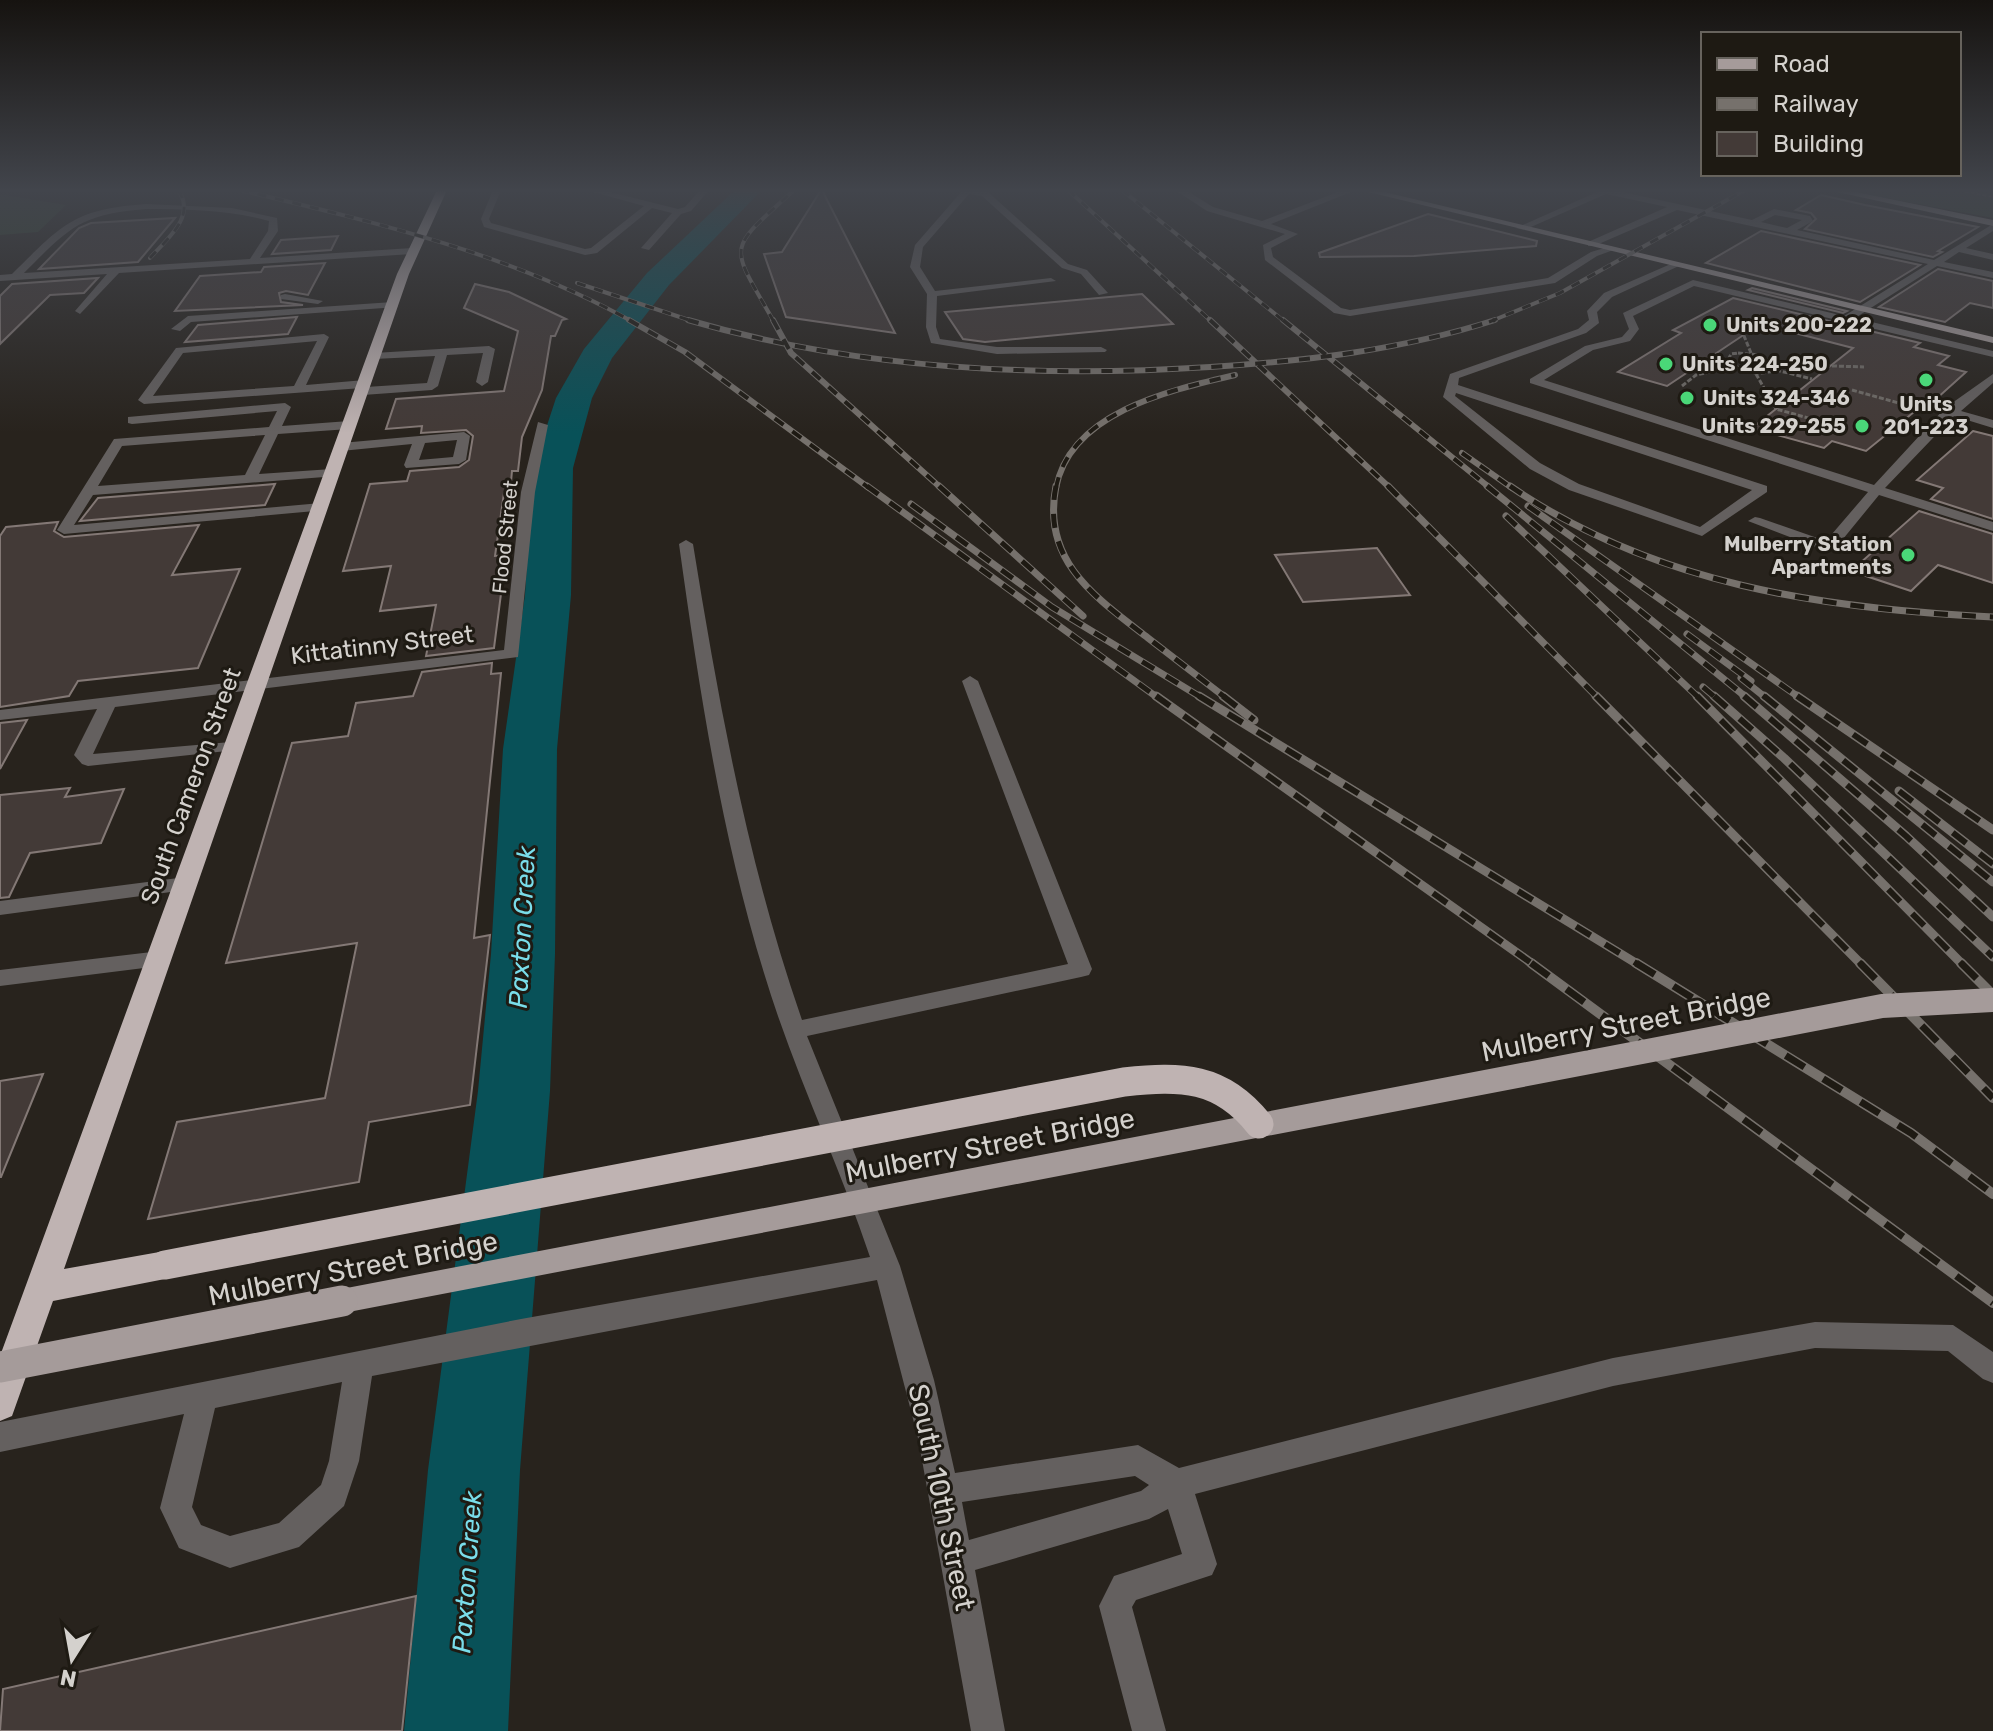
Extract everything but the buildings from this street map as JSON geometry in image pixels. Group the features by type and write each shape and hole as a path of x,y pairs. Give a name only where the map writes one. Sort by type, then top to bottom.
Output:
{"highway":[{"name":"South Cameron Street","path":"0,1404 405,271"},
{"path":"42,1288 1124,1082 1181,1078 1205,1084 1227,1091 1246,1103 1259,1124"}],"main road":[{"path":"1700,271 1993,340"},
{"name":"Mulberry Street Bridge","path":"0,1367 1882,1006 1993,1000"}],"street":[{"path":"15,277 22,271"},
{"path":"0,278 105,271"},
{"path":"80,311 115,271"},
{"path":"917,271 932,294 931,327 935,341 959,347 1015,351 1101,350"},
{"path":"1080,271 1103,293"},
{"path":"1285,271 1338,311 1350,313 1551,281 1567,271"},
{"path":"1451,387 1762,489 1702,532 1574,487 1535,466 1449,397 1451,387 1454,376 1582,331 1595,321 1592,311 1608,295 1663,271"},
{"path":"1846,319 1922,271"},
{"path":"1973,271 1993,275"},
{"path":"932,294 1051,281"},
{"path":"1993,354 1693,283 1627,315 1634,329 1626,339 1589,348 1534,381 1993,527"},
{"path":"285,297 394,302"},
{"path":"176,329 188,319 360,312 394,302"},
{"path":"298,389 324,337 180,350 144,400 64,530 321,507"},
{"path":"374,356 489,349 482,382"},
{"path":"144,400 298,389 432,386 442,352"},
{"path":"1755,521 1829,547 1876,489 1947,414 1993,377"},
{"path":"132,420 285,407 250,479"},
{"path":"1947,414 1993,424"},
{"name":"Flood Street","path":"512,654 528,492 542,425"},
{"path":"118,442 275,430 420,440"},
{"path":"88,491 332,473"},
{"name":"South 10th Street","path":"686,544 710,707 762,927 794,1030 887,1266 910,1346 942,1490 988,1731"},
{"name":"Kittatinny Street","path":"0,715 512,654"},
{"path":"794,1030 1081,969 970,681"},
{"path":"109,703 83,755 85,759 236,745"},
{"path":"0,908 186,884"},
{"path":"0,978 160,959"},
{"path":"0,1437 521,1332 887,1266"},
{"path":"956,1560 1149,1504 1176,1484 1613,1372 1815,1335 1953,1338 1993,1369"},
{"path":"203,1396 176,1508 190,1537 230,1552 288,1536 333,1495 344,1461 359,1365"},
{"path":"942,1490 1138,1460 1176,1484 1201,1564 1125,1587 1115,1606 1149,1731"}],"path":[{"path":"1751,353 1742,331 1755,327"},
{"path":"1734,367 1728,360 1731,354 1751,353 1775,364 1864,367"},
{"path":"1775,364 1776,370"},
{"path":"1682,386 1696,375 1734,367 1756,374 1776,370 1812,379"},
{"path":"1756,374 1776,409 1819,421"},
{"path":"1852,390 1947,414"}],"waterway":[{"name":"Paxton Creek","path":"456,1731 474,1470 514,1091 523,954 530,749 548,595 553,468 574,398 596,356 666,271"}],"railway":[{"path":"522,271 587,298 633,322"},
{"path":"746,271 774,322"},
{"path":"1156,271 1212,322"},
{"path":"1222,271 1285,322"},
{"path":"1491,321 1560,293 1600,271"},
{"path":"577,283 693,321"},
{"path":"629,320 685,352 869,488"},
{"path":"688,320 693,321"},
{"path":"773,320 786,344"},
{"path":"1210,320 1256,363"},
{"path":"1283,320 1327,356"},
{"path":"693,321 786,344"},
{"path":"1327,356 1425,339 1491,321"},
{"path":"786,344 881,359 1013,370 1145,370 1256,363"},
{"path":"786,344 791,353 941,488"},
{"path":"1256,363 1327,356"},
{"path":"1327,356 1490,488"},
{"path":"1256,363 1390,488"},
{"path":"1056,488 1065,462 1081,440 1102,423 1154,397 1235,375"},
{"path":"1462,453 1512,488"},
{"path":"867,486 1158,698"},
{"path":"939,486 1083,616"},
{"path":"1056,486 1053,512 1057,536 1076,575 1109,608 1226,698"},
{"path":"1487,486 1747,698"},
{"path":"1510,486 1565,519 1622,547 1741,585 1866,607 1993,617"},
{"path":"1390,488 1598,698"},
{"path":"911,504 1052,607 1202,698"},
{"path":"1528,506 1800,698"},
{"path":"1506,516 1699,698"},
{"path":"1687,634 1751,681"},
{"path":"1741,678 1766,698"},
{"path":"1703,687 1716,698"},
{"path":"1156,696 1534,965"},
{"path":"1199,696 1639,965"},
{"path":"1223,696 1254,720"},
{"path":"1596,696 1862,965"},
{"path":"1714,696 1784,758 1993,957"},
{"path":"1744,696 1906,836 1993,917"},
{"path":"1764,696 1993,882"},
{"path":"1797,696 1993,830"},
{"path":"1699,698 1963,965"},
{"path":"1899,791 1993,864"},
{"path":"1531,963 1993,1303"},
{"path":"1636,963 1911,1133 1993,1194"},
{"path":"1860,963 1993,1098"},
{"path":"1963,965 1993,995"}],"place":[{"name":"Units 200-222","path":"1710,325"},
{"name":"Units 224-250","path":"1666,364"},
{"name":"Units 201-223","path":"1926,380"},
{"name":"Units 324-346","path":"1687,398"},
{"name":"Units 229-255","path":"1862,426"},
{"name":"Mulberry Station Apartments","path":"1908,555"}]}
